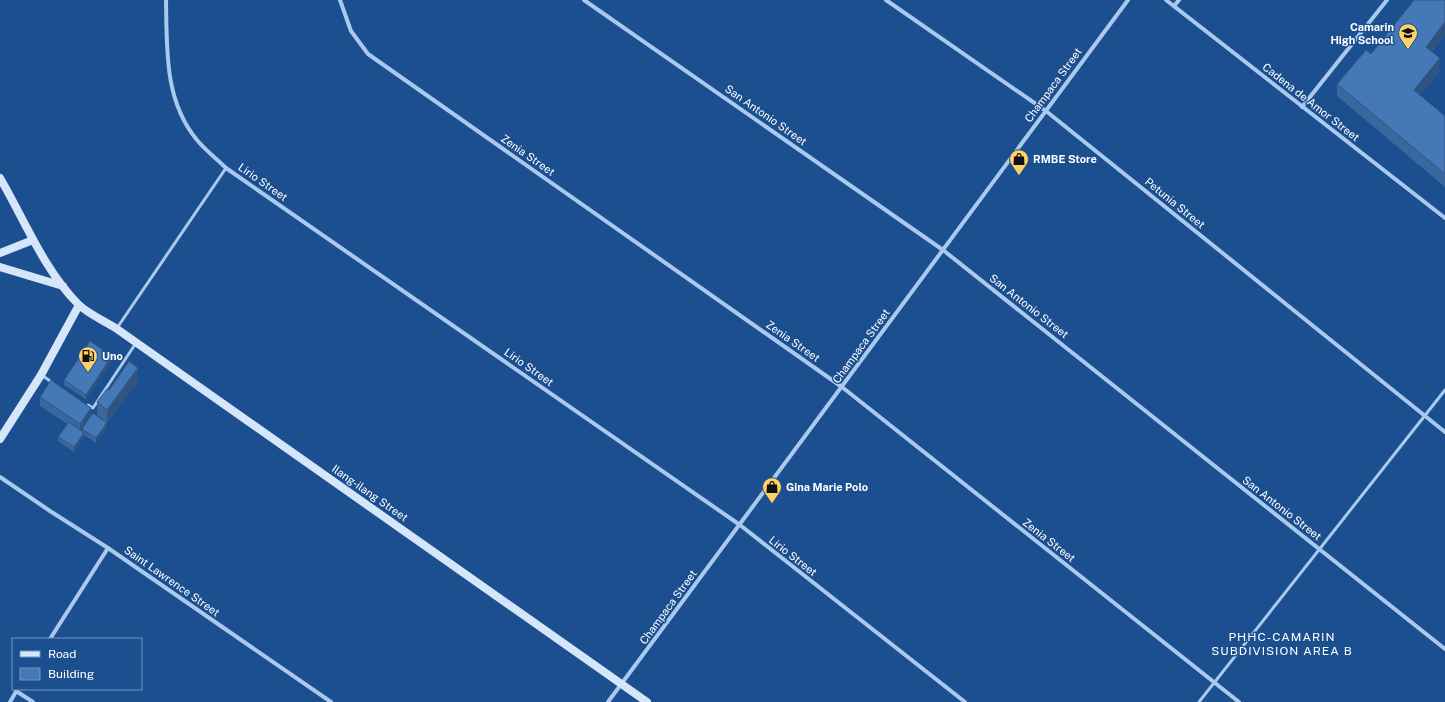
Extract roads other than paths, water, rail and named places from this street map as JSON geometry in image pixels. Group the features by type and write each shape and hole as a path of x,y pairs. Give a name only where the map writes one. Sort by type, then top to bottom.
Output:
{"main road":[{"name":"Ilang-ilang Street","path":"0,178 33,240 63,286 79,305 117,329 623,683 647,702"},
{"path":"0,253 33,240"},
{"path":"0,267 63,286"},
{"path":"0,439 41,375 79,305"}],"street":[{"name":"Lirio Street","path":"166,0 167,69 177,105 197,140 226,168 740,525 965,702"},
{"name":"Zenia Street","path":"340,0 351,31 368,54 842,387 1239,702"},
{"name":"San Antonio Street","path":"584,0 943,250 1445,649"},
{"name":"Petunia Street","path":"886,0 1046,111 1445,432"},
{"name":"Champaca Street","path":"608,702 1128,0"},
{"name":"Cadena de Amor Street","path":"1166,0 1445,218"},
{"path":"1174,6 1179,0"},
{"path":"1302,107 1387,0"},
{"name":"Saint Lawrence Street","path":"0,477 50,512 108,548 331,702"},
{"path":"51,638 108,548"},
{"path":"10,702 17,690 33,702"}],"lane":[{"path":"117,329 226,168"},
{"path":"86,404 93,408 136,343"},
{"path":"41,375 54,383"},
{"path":"1199,702 1445,390"}],"place":[{"name":"Camarin High School","path":"1408,50"},
{"name":"RMBE Store","path":"1019,176"},
{"name":"Uno","path":"88,373"},
{"name":"Gina Marie Polo","path":"772,504"}],"district":[{"name":"PHHC-CAMARIN SUBDIVISION AREA B","path":"1282,644"}]}
